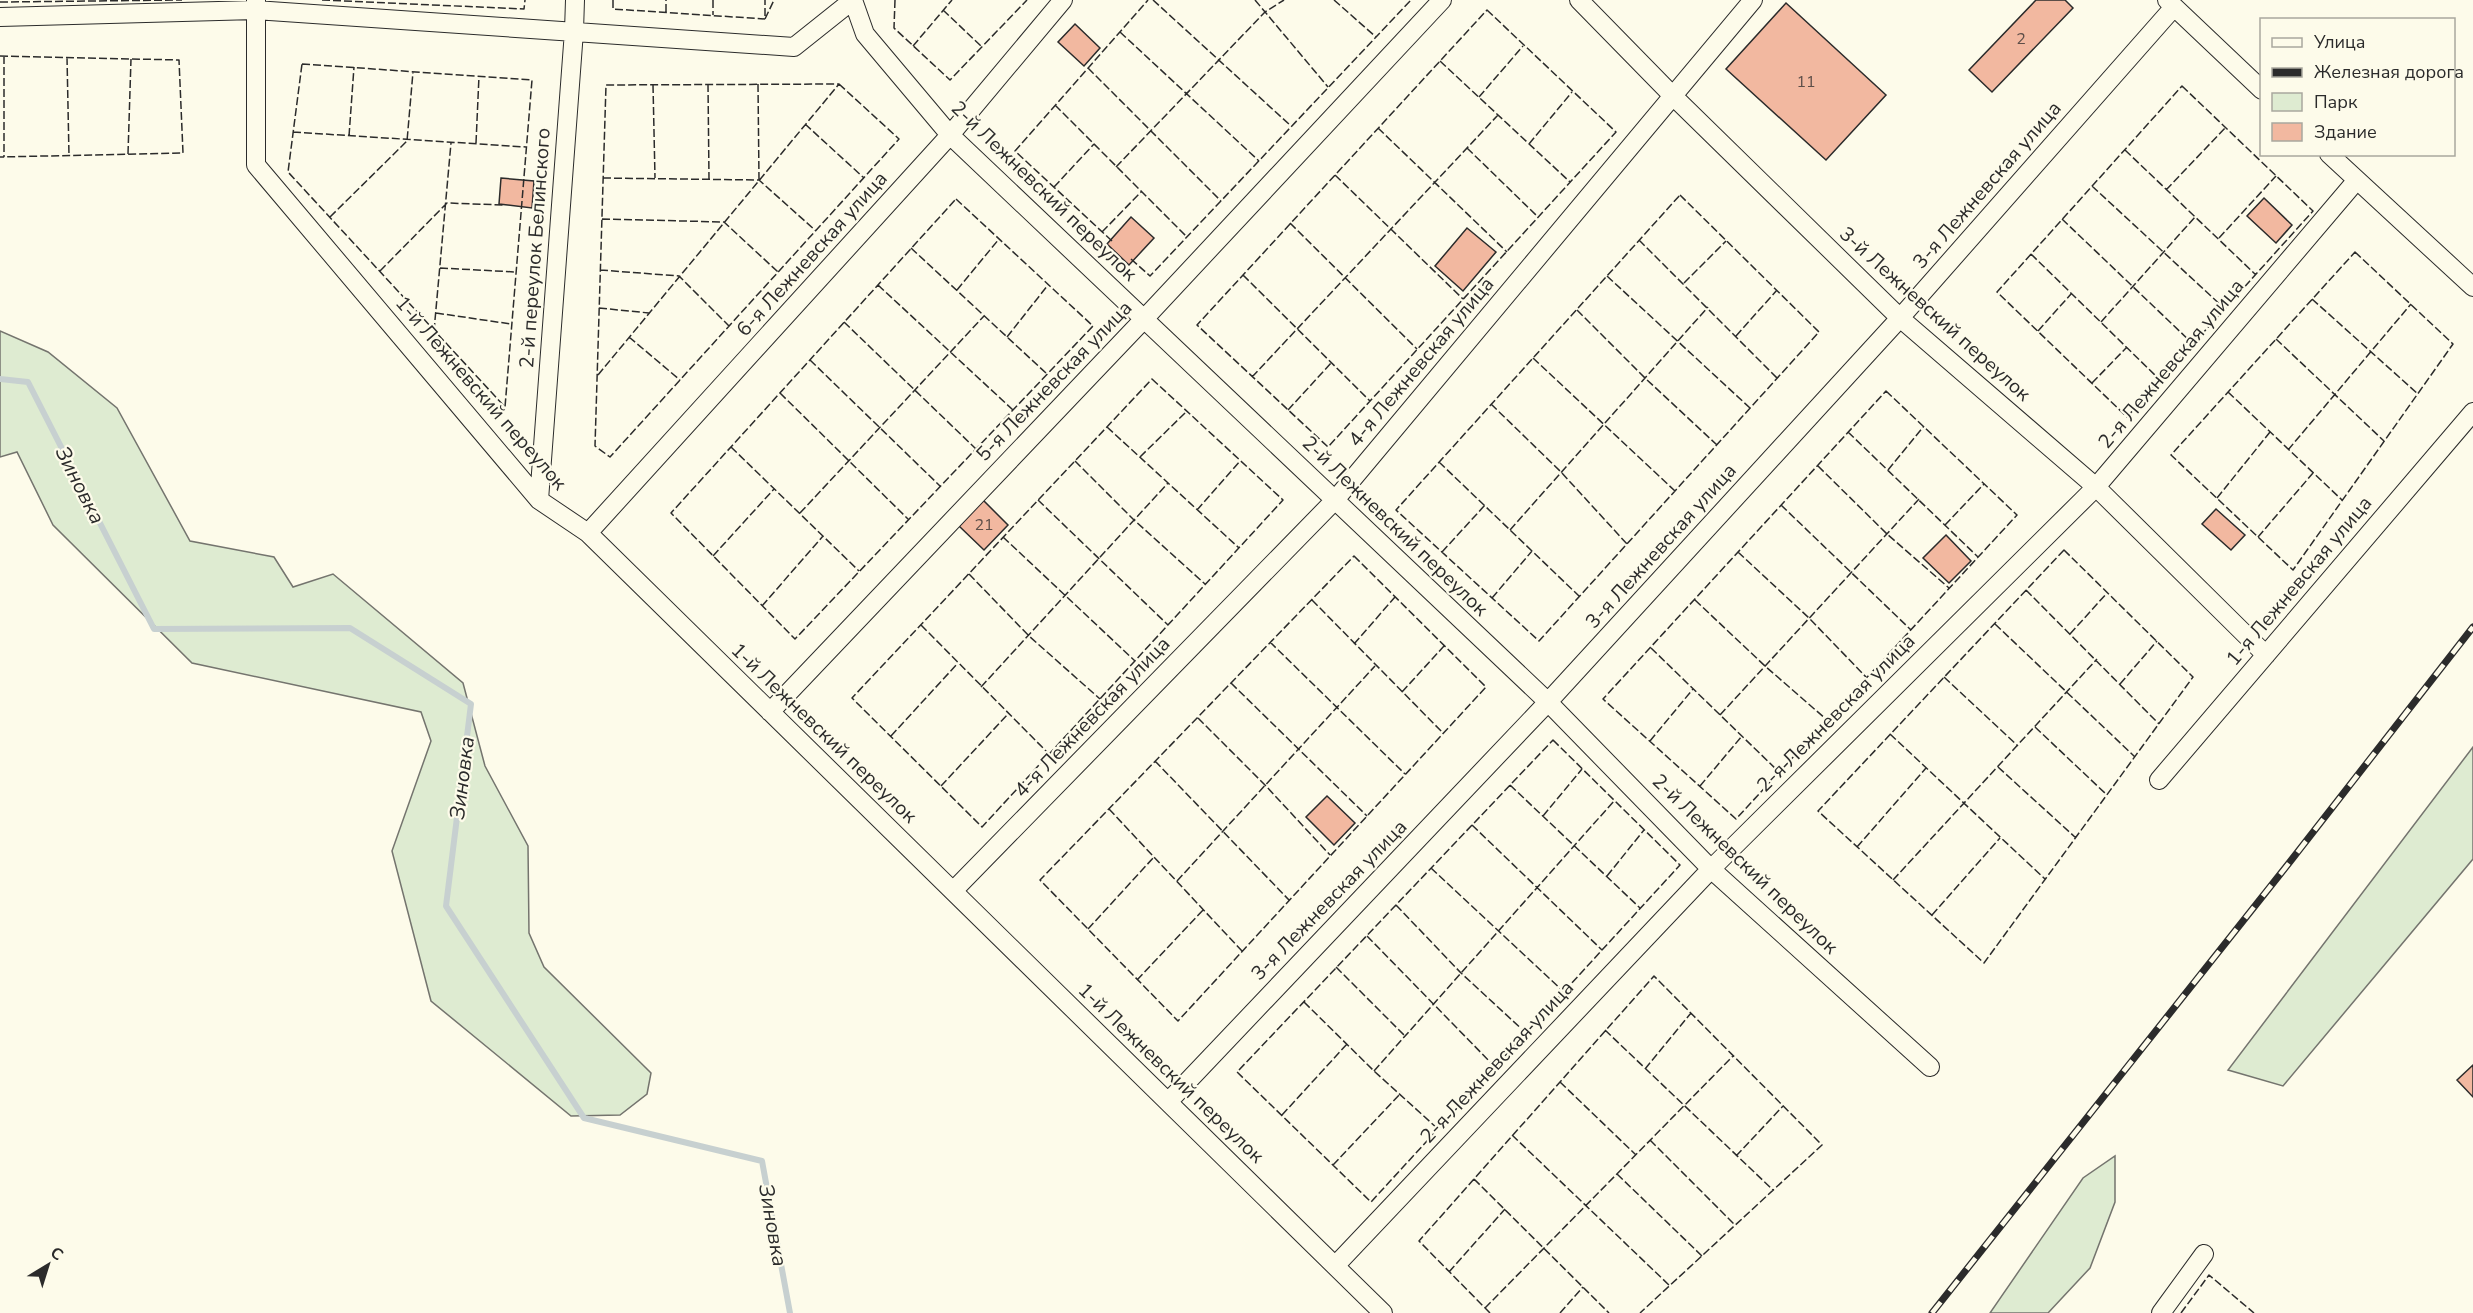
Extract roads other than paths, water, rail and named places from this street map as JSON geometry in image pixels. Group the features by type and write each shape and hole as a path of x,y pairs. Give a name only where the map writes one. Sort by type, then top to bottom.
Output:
{"street":[{"name":"2-й переулок Белинского","path":"539,500 575,0"},
{"path":"0,17 256,5 794,47 854,0"},
{"name":"2-й Лежневский переулок","path":"854,0 865,34 950,135 1548,702 1711,868 1930,1066"},
{"name":"6-я Лежневская улица","path":"588,533 950,135 1064,0"},
{"name":"5-я Лежневская улица","path":"770,712 1144,319 1442,0"},
{"name":"3-й Лежневский переулок","path":"1579,0 1673,96 1900,318 2096,487 2266,655"},
{"name":"4-я Лежневская улица","path":"953,891 1335,500 1753,0"},
{"path":"2170,3 2260,88"},
{"name":"3-я Лежневская улица","path":"1168,1102 1548,702 1900,318 2170,3"},
{"name":"1-й Лежневский переулок","path":"256,5 256,165 539,500 588,533 1383,1313"},
{"path":"2331,156 2473,287"},
{"name":"2-я Лежневская улица","path":"1335,1266 1711,868 2096,487 2356,181"},
{"name":"1-я Лежневская улица","path":"2159,780 2473,412"},
{"path":"2161,1313 2204,1254"}],"waterway":[{"name":"Зиновка","path":"0,379 28,382 154,629 350,628 471,704 446,906 584,1118 762,1161 790,1313"}],"railway":[{"path":"1932,1313 2473,627"}]}
